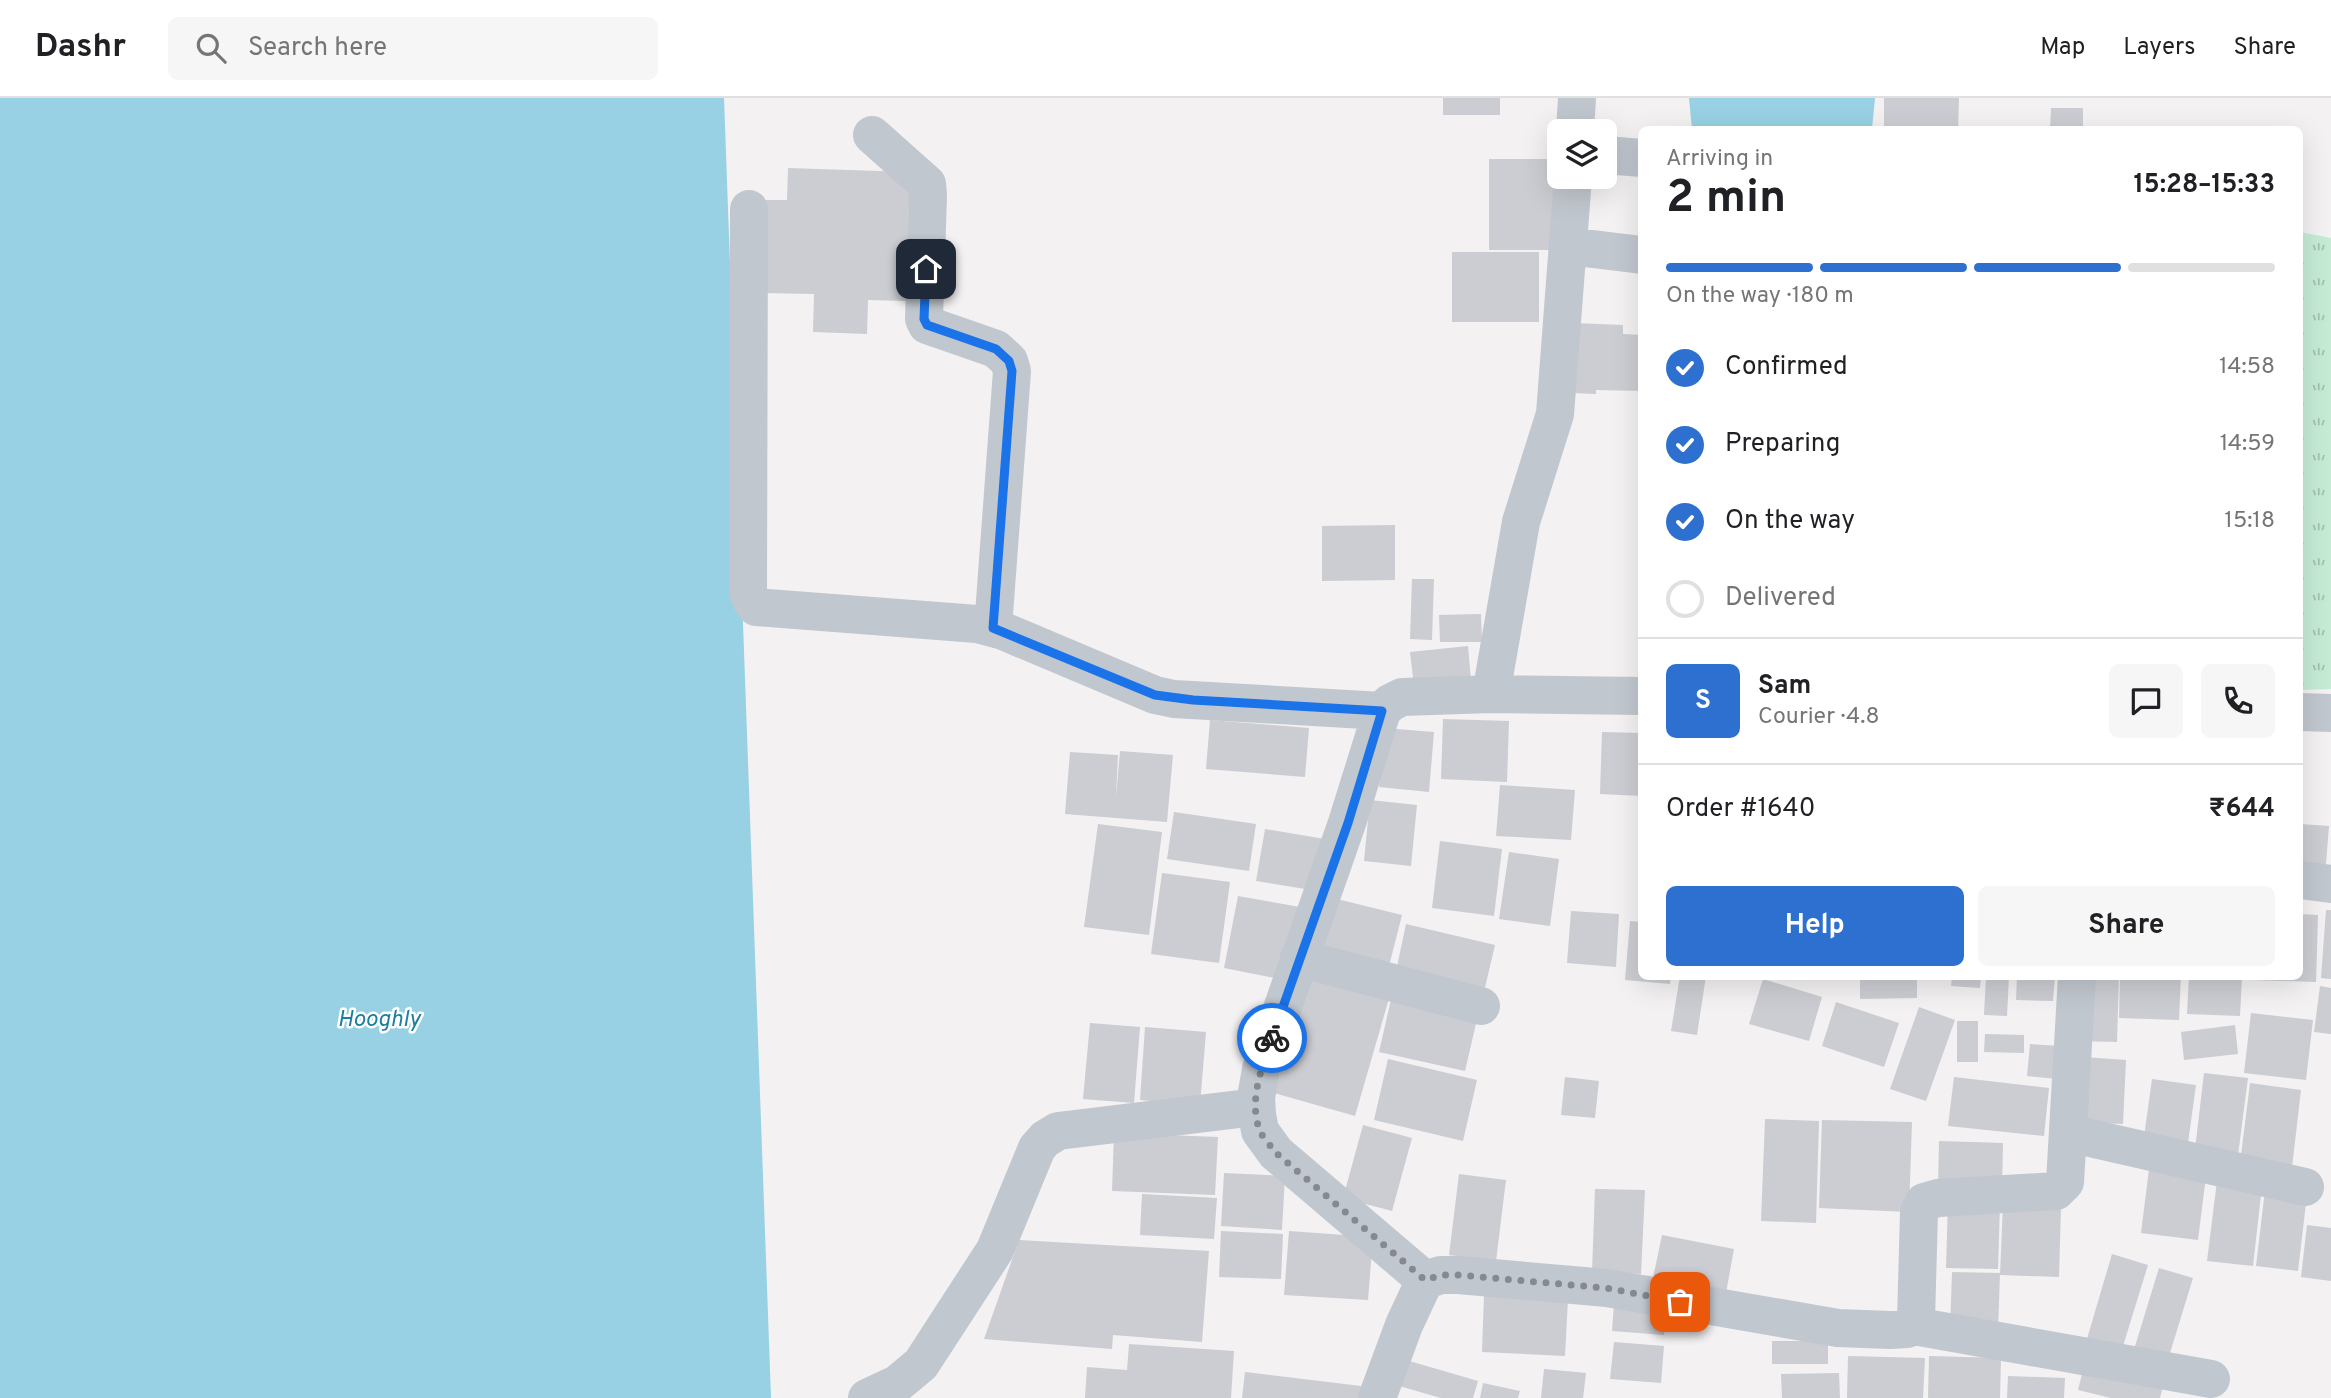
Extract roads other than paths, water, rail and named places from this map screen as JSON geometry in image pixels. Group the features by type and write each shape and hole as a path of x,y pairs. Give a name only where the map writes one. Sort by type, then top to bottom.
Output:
{"street":[{"path":"1576,119 1577,98"},
{"path":"872,135 927,184 929,195 924,319 927,325 996,349 1009,361 1012,371 993,628"},
{"path":"1617,156 1638,158"},
{"path":"1491,694 1521,522 1555,414 1572,189"},
{"path":"749,209 748,592 756,607 977,624 993,628 1155,695 1193,700 1382,711"},
{"path":"1568,246 1638,255"},
{"path":"1425,1280 1276,1153 1260,1132 1255,1098 1261,1069 1348,823 1382,711 1402,697 1491,694 1638,696"},
{"path":"2303,712 2331,713"},
{"path":"2303,880 2331,884"},
{"path":"1299,958 1481,1006"},
{"path":"1914,1326 1919,1212 1924,1202 1938,1198 2056,1191 2065,1182 2077,980"},
{"path":"867,1398 897,1384 921,1364 995,1250 1037,1148 1045,1139 1058,1132 1256,1107"},
{"path":"2068,1133 2305,1187"},
{"path":"1377,1398 1425,1280 1441,1275 1606,1288 1838,1328 1890,1330 1914,1326 2211,1379"}],"water":[{"name":"Hooghly","path":"0,98 724,98 771,1398 0,1398"},
{"path":"1689,98 1875,98 1872,126 1692,126"}]}
